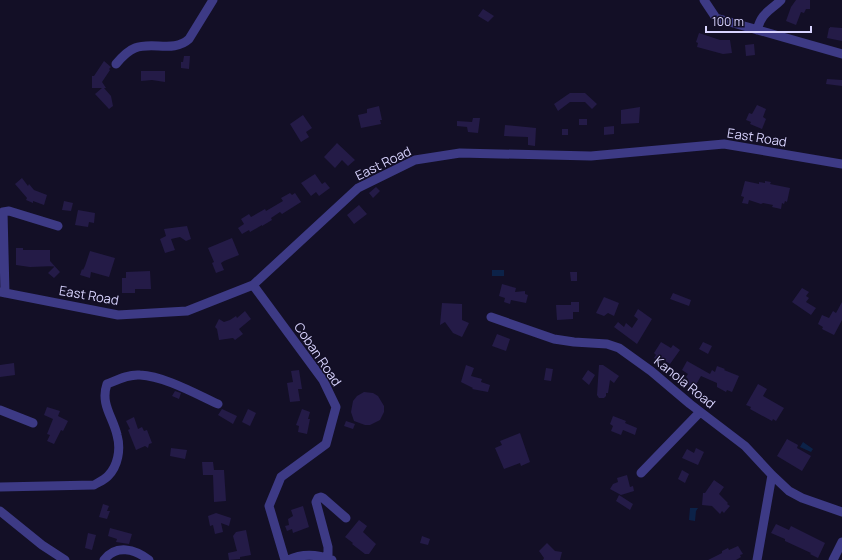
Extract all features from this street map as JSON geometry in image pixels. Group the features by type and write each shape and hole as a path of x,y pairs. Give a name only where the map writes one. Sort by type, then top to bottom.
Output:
{"street":[{"path":"116,64 127,53 140,46 171,46 184,43 189,39 213,0"},
{"path":"704,0 716,18 842,54"},
{"path":"757,30 760,19 763,15 781,0"},
{"name":"East Road","path":"2,293 118,315 187,312 253,285 358,188 415,160 460,153 591,156 724,144 842,164"},
{"path":"2,293 3,212 9,211 58,226"},
{"name":"Coban Road","path":"253,285 323,380 336,407 326,444 282,477 269,506 285,560"},
{"name":"Kanola Road","path":"491,317 554,338 574,342 607,344 618,348 651,371 700,412 748,449 789,491 802,498 842,512"},
{"path":"0,487 94,485 106,478 114,468 118,448 118,435 107,409 104,392 107,384 120,378 138,375 154,377 218,404"},
{"path":"0,410 33,423"},
{"path":"641,473 700,412"},
{"path":"757,560 772,475"},
{"path":"288,560 299,556 312,555 330,559 316,502 318,498 321,497 346,518"},
{"path":"0,511 42,545 65,560"},
{"path":"833,560 842,542"},
{"path":"104,560 108,554 117,549 130,550 142,554 149,560"}],"water":[{"path":"492,270 504,270 504,276 492,276"},
{"path":"803,442 813,449 811,452 800,447"},
{"path":"690,508 698,508 696,511 695,521 689,520"}],"building":[{"path":"796,0 810,0 810,9 806,9 804,13 801,12 796,25 786,21 791,7"},
{"path":"483,9 494,16 488,22 478,16"},
{"path":"830,27 842,28 842,41 827,38"},
{"path":"699,33 720,40 730,40 732,53 723,54 697,47 698,43 696,42"},
{"path":"754,44 755,55 746,56 745,45"},
{"path":"184,56 190,56 189,69 181,68 181,62 183,62"},
{"path":"104,61 111,67 102,82 106,88 104,88 111,96 113,106 109,109 95,94 102,88 92,88 92,76 94,76"},
{"path":"141,71 165,71 165,82 152,80 141,81"},
{"path":"827,79 842,80 842,86 826,84"},
{"path":"570,93 585,93 597,104 592,109 585,102 570,102 558,111 554,104"},
{"path":"757,105 766,109 763,117 766,119 762,129 750,124 751,122 746,120 749,113 752,114"},
{"path":"379,106 382,120 380,120 381,124 361,128 358,115 367,113 367,109"},
{"path":"640,107 639,123 621,124 621,110"},
{"path":"303,115 312,128 306,132 309,137 301,142 290,124"},
{"path":"473,118 480,118 478,133 468,132 467,127 457,126 457,121 472,122"},
{"path":"579,119 587,119 587,125 579,125"},
{"path":"505,125 536,128 535,146 528,145 528,137 504,136"},
{"path":"614,126 614,134 604,135 604,127"},
{"path":"562,129 568,129 568,135 562,135"},
{"path":"337,143 355,160 348,166 342,160 335,168 324,157"},
{"path":"315,174 322,184 325,182 330,188 319,196 316,192 311,196 301,183"},
{"path":"22,178 28,186 29,184 34,190 47,195 44,205 26,200 27,198 15,184"},
{"path":"745,181 759,184 759,182 765,183 765,181 771,182 770,184 790,188 787,202 785,201 784,204 782,203 781,209 772,207 773,205 761,204 749,200 748,204 742,203 744,197 741,196"},
{"path":"376,187 380,191 373,198 369,193"},
{"path":"290,193 292,195 295,193 301,202 282,214 280,212 271,218 272,220 262,226 242,234 238,228 244,224 241,219 249,214 251,217 265,209 266,211 283,201 281,198"},
{"path":"64,201 73,203 71,211 62,210"},
{"path":"359,205 367,214 354,224 347,215"},
{"path":"78,210 95,213 94,223 89,222 88,227 75,225"},
{"path":"187,226 191,239 186,241 180,237 171,239 175,250 165,253 160,239 166,236 164,229"},
{"path":"232,238 239,255 221,263 224,270 216,273 212,263 214,262 208,248"},
{"path":"16,248 23,248 23,250 50,250 50,261 55,266 30,267 16,265"},
{"path":"90,251 115,258 109,277 91,272 90,278 80,275"},
{"path":"55,266 60,272 54,278 48,273"},
{"path":"150,271 151,289 135,289 135,293 122,293 122,278 126,278 126,272"},
{"path":"570,272 577,272 577,281 571,281"},
{"path":"502,284 516,288 515,292 525,291 525,294 528,295 526,303 511,300 510,304 504,302 505,298 499,296"},
{"path":"802,288 809,292 806,296 809,298 806,302 816,308 811,315 792,302"},
{"path":"673,293 691,300 689,306 670,299"},
{"path":"604,297 619,303 614,316 608,313 604,316 596,313"},
{"path":"571,302 579,302 579,312 573,312 573,319 557,320 556,305 571,305"},
{"path":"842,302 842,320 834,335 822,329 823,327 818,324 822,315 829,318 833,311 836,313"},
{"path":"442,303 462,304 462,320 469,323 462,337 453,333 445,322 440,325"},
{"path":"638,309 652,319 637,344 614,327 618,322 624,327 626,323 632,328 638,319 634,316"},
{"path":"245,311 251,319 239,329 243,334 235,340 233,338 219,340 217,329 215,327 219,319 224,322 236,316 237,318"},
{"path":"497,334 510,339 506,351 492,346"},
{"path":"661,342 671,348 673,345 680,350 670,364 662,359 660,362 654,358 656,355 654,353"},
{"path":"703,342 712,346 708,354 699,349"},
{"path":"687,361 710,374 712,370 715,372 717,366 739,376 732,392 727,390 726,392 717,387 717,383 701,376 694,388 686,383 688,379 686,377 688,374 682,370"},
{"path":"14,363 15,375 0,377 0,365"},
{"path":"466,365 474,368 471,376 482,379 481,382 490,385 488,392 472,389 473,388 461,382"},
{"path":"599,365 603,365 619,376 614,383 610,380 608,393 606,393 604,398 599,398 597,395"},
{"path":"546,368 553,369 551,381 544,380"},
{"path":"299,370 302,389 298,389 300,401 290,402 287,383 293,382 291,371"},
{"path":"588,370 595,375 589,385 582,379"},
{"path":"758,384 767,389 763,396 784,408 776,421 773,419 772,421 750,409 751,407 746,405"},
{"path":"175,391 181,393 179,399 172,396"},
{"path":"364,392 373,393 378,396 384,406 384,412 380,420 370,425 365,425 354,421 351,412 353,401 357,396"},
{"path":"47,407 60,411 58,416 68,421 63,431 61,430 54,444 47,441 50,435 47,434 53,419 44,415"},
{"path":"222,409 237,416 233,424 218,415"},
{"path":"248,409 256,413 250,426 242,422"},
{"path":"302,409 310,412 307,434 298,432 299,426 296,425"},
{"path":"613,416 626,421 625,423 637,428 635,435 623,430 621,435 611,431 613,426 610,424"},
{"path":"134,417 138,429 142,427 144,431 147,430 152,443 149,444 148,448 145,446 136,450 126,421"},
{"path":"346,421 355,424 353,429 344,426"},
{"path":"520,433 530,462 521,466 520,463 504,469 495,448 502,445 500,441"},
{"path":"787,439 798,445 797,448 811,456 802,471 777,456"},
{"path":"171,448 187,450 185,459 170,456"},
{"path":"696,448 704,452 698,465 682,458 687,449 694,453"},
{"path":"202,462 213,462 214,470 224,470 226,501 214,502 213,475 203,475"},
{"path":"682,470 689,474 685,483 678,479"},
{"path":"627,475 630,487 633,486 634,491 621,495 610,489 613,484 618,482 617,478"},
{"path":"714,480 724,487 719,494 730,506 724,513 722,511 720,514 712,506 702,505 703,493 705,493"},
{"path":"619,495 633,504 630,510 616,501"},
{"path":"103,504 109,506 107,511 110,511 107,519 99,517"},
{"path":"303,506 309,527 293,533 292,529 287,531 285,526 289,525 288,519 293,516 291,510"},
{"path":"216,513 231,518 229,526 221,523 223,532 215,534 213,525 210,526 208,516"},
{"path":"359,520 367,526 363,532 376,544 369,554 365,554 345,537"},
{"path":"776,524 789,530 791,526 825,543 818,558 810,554 811,553 785,541 785,539 771,533"},
{"path":"110,528 132,534 129,544 116,542 117,539 108,536"},
{"path":"246,530 251,555 240,557 240,559 229,560 228,553 237,551 233,536 236,532"},
{"path":"88,533 96,535 92,550 85,548"},
{"path":"422,536 430,539 428,545 420,543"},
{"path":"547,543 555,551 562,552 560,560 543,560 544,558 539,551"},
{"path":"738,546 743,554 736,560 708,560 722,553 722,551 728,548 729,550"}]}
